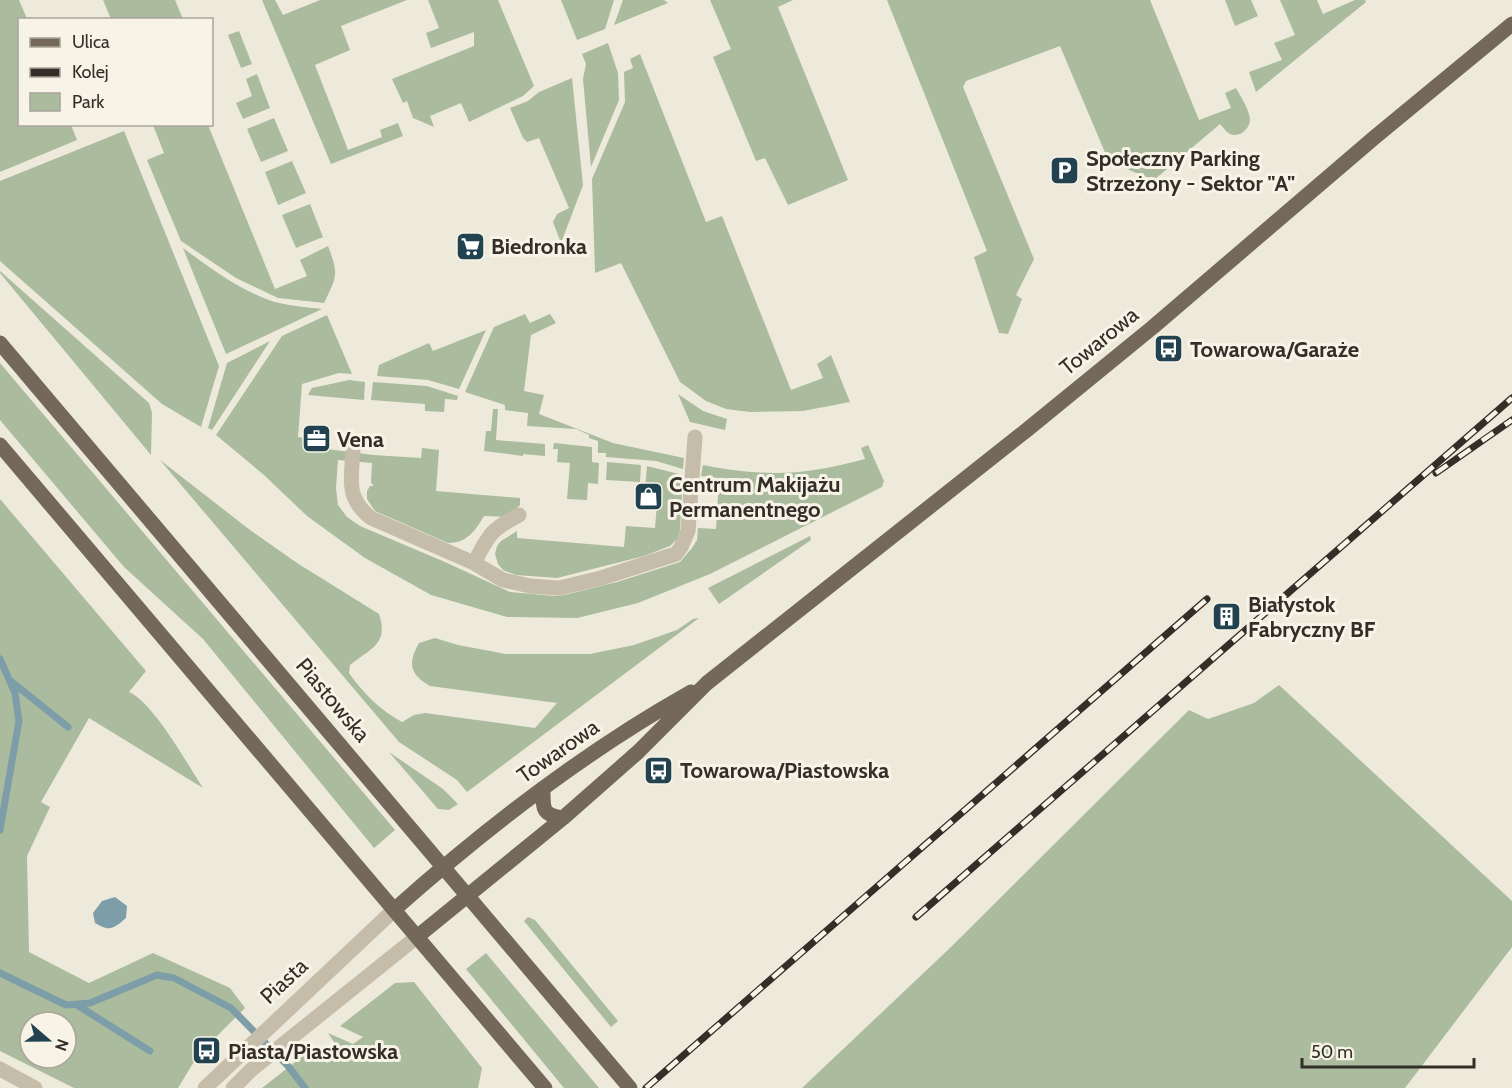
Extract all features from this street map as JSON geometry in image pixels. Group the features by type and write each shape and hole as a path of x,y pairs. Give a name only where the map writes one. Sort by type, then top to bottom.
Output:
{"main road":[{"name":"Towarowa","path":"418,936 563,818 639,752 706,683 1028,429 1153,327 1375,137 1512,24"},
{"name":"Piastowska","path":"0,343 630,1088"},
{"path":"0,446 546,1088"},
{"name":"Towarowa","path":"394,909 487,830 543,789 640,720 706,683"},
{"path":"543,789 545,812 550,816 563,818"}],"street":[{"path":"353,451 350,483 352,496 360,509 371,518 474,563 503,580 530,586 559,588 601,578 675,554 688,531 695,437"},
{"path":"474,563 487,539 497,527 519,515"},
{"name":"Piasta","path":"205,1088 394,909"},
{"path":"234,1088 251,1071 418,936"},
{"path":"0,1069 35,1088"}],"green space":[{"path":"0,0 19,0 27,18 18,18 18,126 71,126 77,140 0,172"},
{"path":"103,0 175,0 183,18 111,18"},
{"path":"262,0 275,0 283,15 320,0 407,0 341,26 350,50 315,65 348,150 382,137 380,130 398,123 403,136 331,164"},
{"path":"428,0 498,0 534,86 523,96 469,122 461,103 430,116 434,127 413,118 407,101 403,103 392,79 474,46 474,32 431,48 426,33 439,28"},
{"path":"561,0 614,0 605,29 577,40"},
{"path":"623,0 664,0 668,3 614,25"},
{"path":"710,0 793,0 778,7 848,180 788,205 765,158 756,161 713,57 731,49"},
{"path":"887,0 1150,0 1199,120 1231,108 1225,93 1236,88 1248,111 1250,123 1244,132 1237,135 1229,133 1220,124 1154,180 1109,162 1060,46 966,81 963,87 1034,259 1016,295 1022,299 1008,334 999,333 974,257 987,251"},
{"path":"1225,0 1251,0 1258,16 1235,26"},
{"path":"1280,0 1317,0 1323,14 1355,0 1366,2 1256,92 1249,72 1282,60 1274,43 1295,35"},
{"path":"239,31 252,64 241,68 228,35"},
{"path":"608,43 618,73 619,100 591,167 583,79 586,64 582,54"},
{"path":"640,54 706,222 722,216 791,390 823,378 817,364 831,355 850,402 803,411 750,412 726,409 706,401 680,382 621,263 595,273 592,179 625,102 624,72 633,68 630,59"},
{"path":"257,74 270,108 243,119 236,103 252,96 246,79"},
{"path":"572,78 583,185 561,243 553,222 557,214 569,208 539,138 527,142 523,138 510,108"},
{"path":"274,118 288,151 261,162 247,129"},
{"path":"153,126 208,126 275,289 307,276 300,260 328,246 334,263 335,275 324,303 278,298 236,278 181,241 147,160 164,153"},
{"path":"124,131 219,366 201,427 162,404 0,261 0,181"},
{"path":"292,161 306,193 278,205 265,172"},
{"path":"310,204 323,237 296,248 282,215"},
{"path":"183,248 250,292 275,302 322,309 226,354"},
{"path":"0,271 149,403 152,413 151,455 0,273"},
{"path":"525,314 530,323 550,314 556,323 531,335 524,391 544,395 539,414 613,443 684,458 683,469 656,461 606,457 606,453 598,453 598,441 576,429 527,426 528,413 505,410 505,405 465,392 494,327"},
{"path":"327,315 352,374 339,373 302,384 298,437 328,440 327,449 373,455 421,458 422,448 439,450 436,491 520,498 520,505 507,517 484,516 474,531 465,538 448,543 375,511 367,499 367,491 370,486 374,486 371,483 372,463 338,460 336,488 338,505 347,517 360,526 510,592 564,595 617,582 680,562 697,540 698,528 716,529 719,478 701,476 703,465 730,470 800,472 865,459 861,448 868,445 884,481 882,487 710,574 638,603 577,618 507,617 431,595 365,558 307,516 264,475 216,435 282,336"},
{"path":"486,330 459,389 428,380 377,376 379,365 429,343 433,351"},
{"path":"270,341 212,430 208,428 227,363"},
{"path":"0,363 395,830 374,848 203,639 124,567 0,420"},
{"path":"349,380 365,382 364,400 308,395 312,388"},
{"path":"373,382 427,386 458,396 457,400 445,399 444,412 425,411 425,404 371,400"},
{"path":"678,394 703,411 727,419 725,430 690,422"},
{"path":"493,409 498,409 496,440 545,444 545,456 484,451 486,431 491,431"},
{"path":"554,443 592,447 592,462 599,463 598,484 588,483 587,500 567,499 570,463 557,462 558,449 553,449"},
{"path":"160,460 250,530 297,563 379,614 382,632 380,639 350,665 349,673 373,701 402,722 414,715 425,713 535,728 557,703 430,686 418,677 412,667 413,656 419,643 435,638 506,654 590,654 634,645 677,630 693,619 699,618 467,792 457,780 399,742"},
{"path":"607,462 641,465 640,482 606,480"},
{"path":"647,466 683,475 680,530 678,538 670,546 644,556 557,578 516,575 503,570 498,564 495,554 497,546 517,531 517,538 624,547 626,526 655,528 658,491 645,489"},
{"path":"0,499 146,671 129,692 149,708 203,788 89,718 41,802 50,807 27,856 29,952 89,983 153,953 230,988 245,1008 198,1055 178,1088 74,1088 38,1070 78,1070 78,1010 18,1010 18,1060 0,1051"},
{"path":"810,536 811,540 719,604 708,588"},
{"path":"1279,685 1512,901 1512,947 1405,1088 802,1088 951,947 1189,710 1208,719 1254,703"},
{"path":"389,752 443,789 458,804 449,810 438,809"},
{"path":"528,917 535,920 618,1021 611,1027 524,921"},
{"path":"486,953 599,1088 564,1088 466,969"},
{"path":"414,982 482,1068 478,1088 262,1088 317,1045 327,1063 342,1054 328,1033 353,1044 363,1037 340,1026 395,983"}],"water":[{"path":"115,897 127,906 126,918 118,925 104,928 95,923 93,913 102,901"}],"waterway":[{"path":"0,659 15,693 19,721 0,830"},
{"path":"12,682 68,727"},
{"path":"0,973 66,1005 90,1003 157,975 174,978 231,1008 288,1066 305,1088"},
{"path":"77,1005 150,1051"}],"railway":[{"path":"916,917 1512,398"},
{"path":"1436,473 1512,420"},
{"path":"646,1088 1207,599"}],"place":[{"name":"Społeczny Parking Strzeżony - Sektor \"A\"","path":"1065,171"},
{"name":"Biedronka","path":"470,246"},
{"name":"Towarowa/Garaże","path":"1169,349"},
{"name":"Vena","path":"316,439"},
{"name":"Centrum Makijażu Permanentnego","path":"648,497"},
{"name":"Białystok Fabryczny BF","path":"1227,617"},
{"name":"Towarowa/Piastowska","path":"659,770"},
{"name":"Piasta/Piastowska","path":"207,1051"}]}
